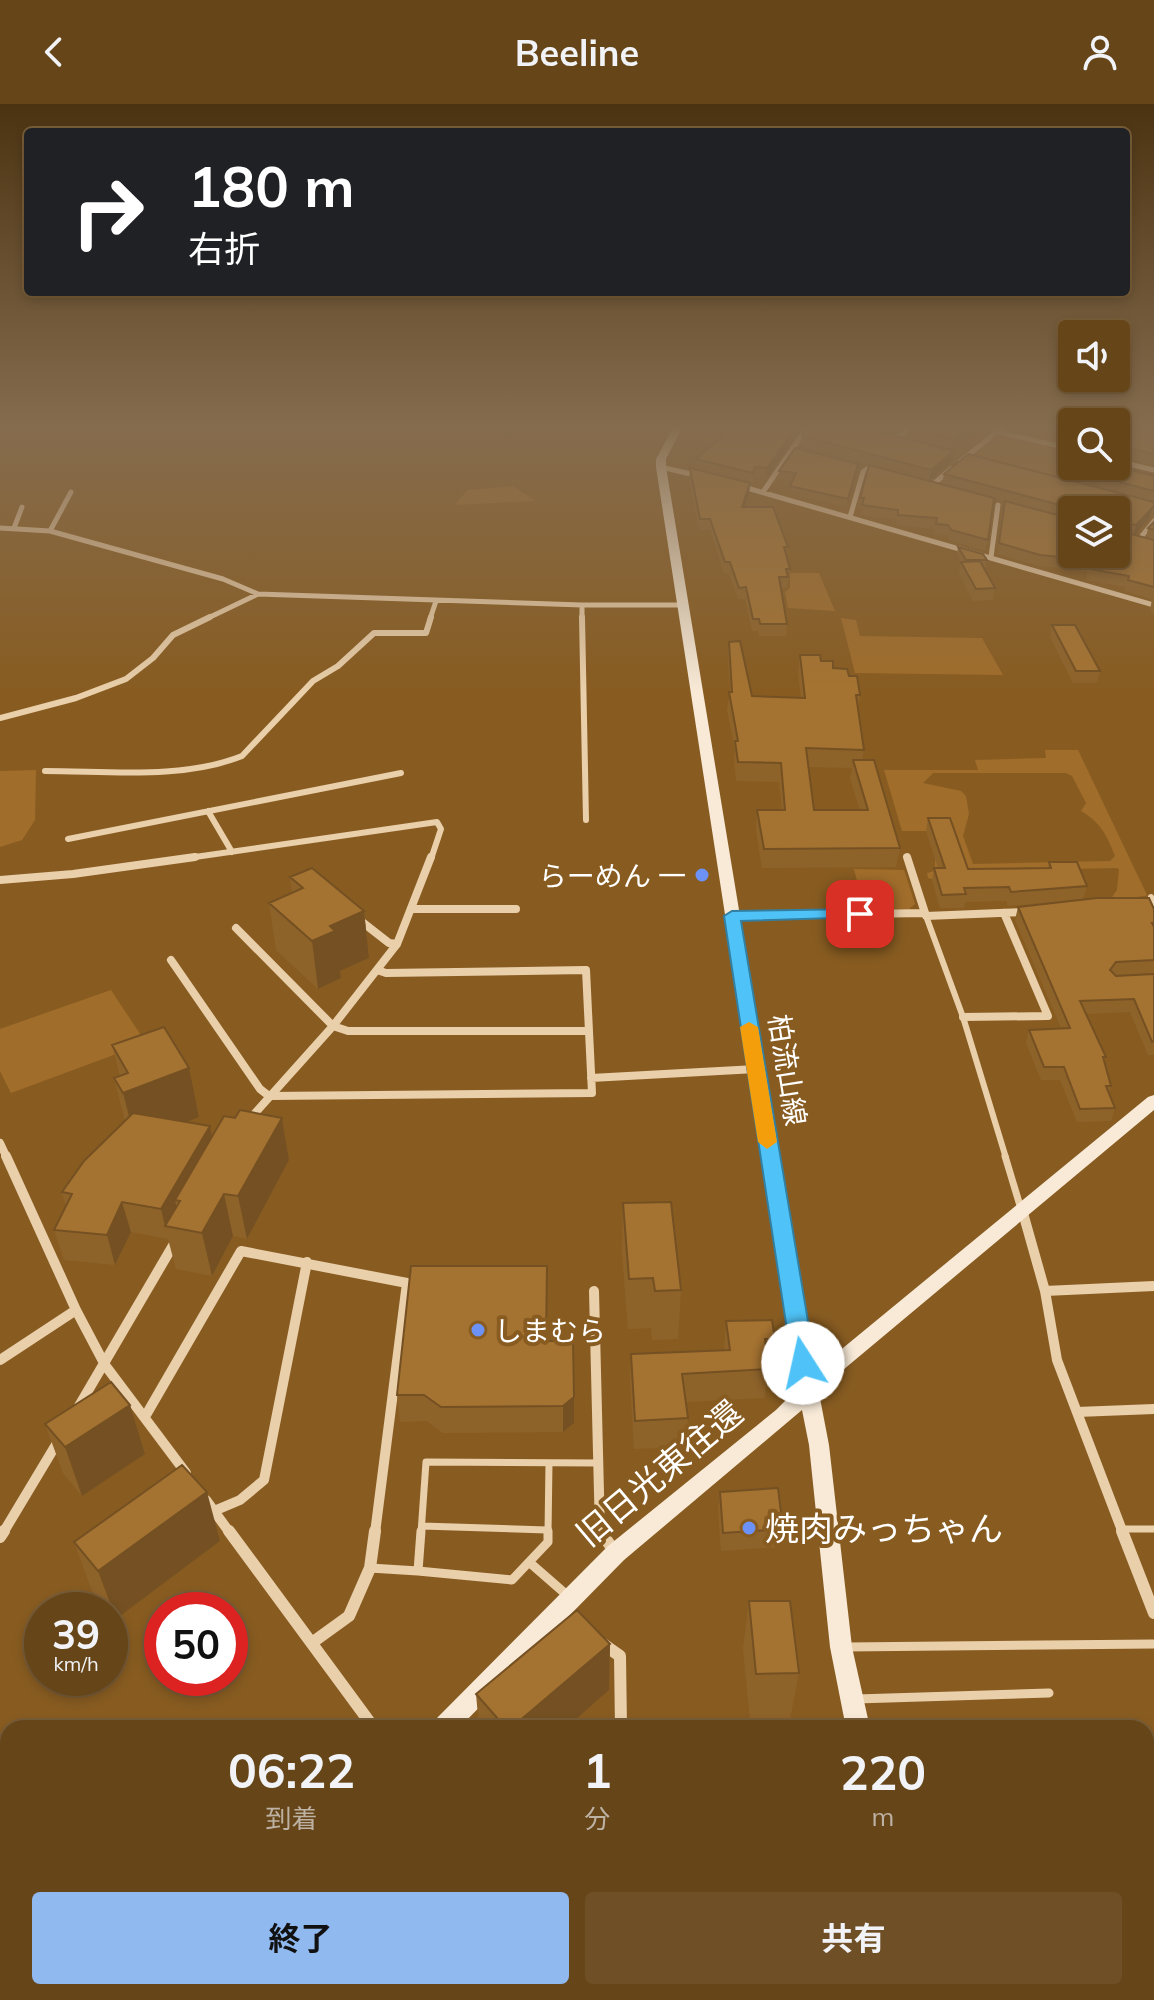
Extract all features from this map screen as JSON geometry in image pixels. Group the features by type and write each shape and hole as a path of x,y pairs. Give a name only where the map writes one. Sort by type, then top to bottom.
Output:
{"main road":[{"name":"柏流山線","path":"669,514 819,1445 841,1647 856,1720"},
{"name":"旧日光東往還","path":"452,1720 538,1639 571,1598 616,1553 809,1391 830,1369 1023,1213 1154,1101"}],"street":[{"path":"14,528 19,514"},
{"path":"50,531 59,514"},
{"path":"841,514 1154,605"},
{"path":"991,557 997,514"},
{"path":"1130,541 1138,543 1154,521"},
{"path":"0,528 50,531 223,579 258,594 582,605 683,605"},
{"path":"0,718 76,698 126,679 153,658 173,635 258,594"},
{"path":"45,771 200,767 231,763 242,756 313,681 338,666 374,633 426,633 436,601"},
{"path":"582,605 586,820"},
{"path":"68,839 401,773"},
{"path":"208,811 232,852"},
{"path":"0,880 73,874 437,822 441,829 413,909 397,944 333,1026 241,1129"},
{"path":"907,856 925,914"},
{"path":"413,909 516,909"},
{"path":"346,910 389,943 397,944"},
{"path":"732,916 1031,912"},
{"path":"963,1017 1048,1016 1004,913"},
{"path":"236,928 333,1026 348,1031 587,1031"},
{"path":"171,960 260,1089 269,1096 592,1093 586,970 386,973 377,970"},
{"path":"591,1078 756,1069"},
{"path":"0,1143 76,1310 105,1365 146,1415 368,1720"},
{"path":"1023,1213 1045,1291 1057,1360 1154,1613"},
{"path":"72,1418 180,1234"},
{"path":"146,1415 241,1251 407,1283 370,1568 349,1616 313,1642"},
{"path":"214,1511 240,1500 264,1480 307,1262"},
{"path":"1045,1291 1154,1286"},
{"path":"594,1291 600,1535 616,1553"},
{"path":"0,1360 76,1310"},
{"path":"1077,1412 1154,1409"},
{"path":"0,1537 64,1431"},
{"path":"586,1642 600,1642 620,1656 621,1720"}],"lane":[{"path":"1136,899 1153,899"},
{"path":"925,914 963,1017 1023,1213"},
{"path":"418,1571 426,1462 598,1463"},
{"path":"370,1568 512,1580 548,1542 549,1463"},
{"path":"422,1526 547,1530"},
{"path":"1122,1529 1154,1529"},
{"path":"529,1562 571,1598"},
{"path":"841,1647 1154,1644"},
{"path":"852,1699 1049,1693"}],"shaded area":[{"path":"790,573 819,573 835,611 788,608 785,592 790,588"},
{"path":"841,618 856,620 860,636 982,638 1003,675 855,673"},
{"path":"1045,750 1078,750 1147,895 1110,900 1117,890 1119,869 1116,868 1019,870 937,880 928,878 927,873 935,871 935,860 948,831 902,831 884,770 978,770 975,760 1046,758","holes":["933,773 1066,773 1072,776 1086,803 1081,811 1098,825 1109,842 1115,856 1110,861 973,864 963,836 969,814 966,796 961,791 923,783"]},
{"path":"36,770 35,820 22,840 0,847 0,771"},
{"path":"854,869 904,870 915,904 909,909 864,909"},
{"path":"111,990 146,1043 11,1093 0,1071 0,1029"}],"building":[{"path":"699,514 776,514 788,547 784,547 790,569 786,569 788,577 779,577 787,624 760,624 759,619 753,619 746,587 739,588 730,562 725,562 710,519 700,519"},
{"path":"992,514 988,540 951,530 948,525 936,524 937,518 898,515"},
{"path":"1003,514 1058,515 1058,557 999,543"},
{"path":"1130,514 1146,514 1136,525 1130,524"},
{"path":"1130,534 1154,540 1154,587 1128,580 1129,576 1090,569 1130,568"},
{"path":"958,547 983,554 987,560 966,560"},
{"path":"980,561 995,588 976,589 961,562"},
{"path":"1052,625 1075,625 1100,671 1076,671"},
{"path":"740,641 752,696 805,698 800,655 820,655 821,661 833,661 833,668 847,669 849,676 857,676 860,695 856,695 864,750 806,748 814,810 868,810 853,760 874,760 900,848 764,849 757,810 785,810 781,763 738,762 735,741 738,741 729,692 732,692 729,642"},
{"path":"928,818 950,818 968,869 1051,868 1049,862 1077,862 1087,886 1011,892 1009,887 964,888 966,894 942,895 934,868 945,868"},
{"path":"312,868 364,911 330,926 335,931 312,941 269,903 303,888 290,877"},
{"path":"1097,898 1149,898 1154,909 1154,960 1116,962 1110,970 1116,976 1154,974 1154,1041 1134,999 1080,1001 1106,1057 1103,1057 1111,1086 1106,1086 1115,1108 1080,1109 1064,1067 1044,1067 1029,1030 1070,1028 1018,907"},
{"path":"164,1027 189,1068 123,1093 114,1078 128,1073 112,1045"},
{"path":"240,1110 282,1118 238,1196 224,1194 202,1233 165,1226 180,1201 175,1200 224,1116 235,1118"},
{"path":"133,1113 210,1126 161,1209 122,1202 107,1235 54,1230 72,1194 62,1192 84,1161"},
{"path":"671,1202 681,1290 655,1291 653,1278 629,1279 623,1203"},
{"name":"しまむら","path":"411,1266 547,1266 546,1341 573,1341 574,1397 563,1406 441,1407 424,1395 397,1395"},
{"path":"772,1320 775,1339 765,1339 769,1369 682,1374 688,1418 635,1421 631,1354 730,1350 726,1321"},
{"path":"111,1382 130,1405 65,1447 45,1424"},
{"path":"182,1465 207,1492 98,1571 74,1542"},
{"path":"778,1488 783,1529 723,1533 720,1492"},
{"path":"749,1601 790,1601 799,1673 756,1674"},
{"path":"577,1610 610,1644 520,1720 499,1720 476,1694"}],"slow traffic":[{"path":"749,1027 767,1142"}],"place":[{"name":"らーめん 一","path":"702,875"},
{"name":"しまむら","path":"478,1330"},
{"name":"焼肉みっちゃん","path":"749,1528"}],"route":[{"path":"803,1363 732,916 860,914"}]}
